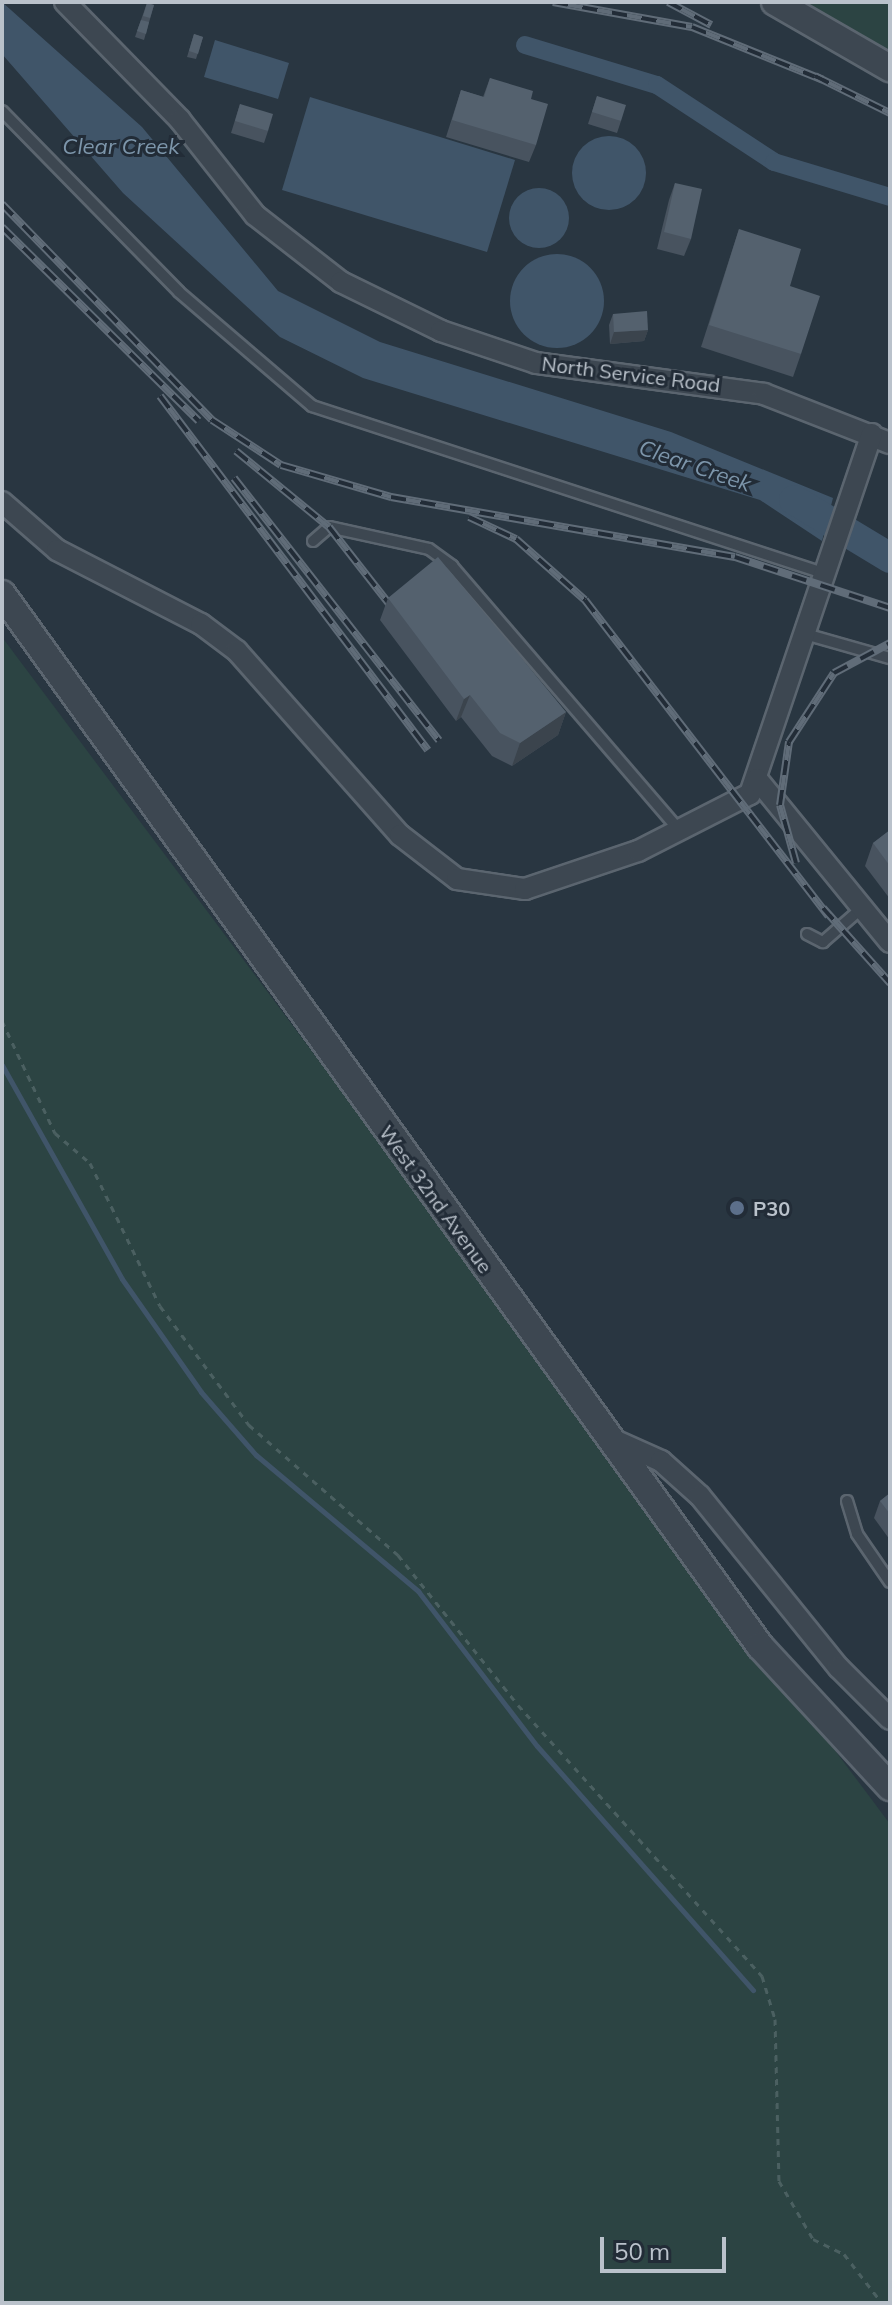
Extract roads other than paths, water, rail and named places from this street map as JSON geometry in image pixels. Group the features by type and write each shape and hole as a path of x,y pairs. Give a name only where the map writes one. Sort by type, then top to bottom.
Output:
{"street":[{"name":"North Service Road","path":"65,2 180,120 255,215 341,282 441,331 536,363 726,386 881,438"},
{"path":"775,2 890,68"},
{"path":"2,502 57,550 201,624 237,651 400,835 457,879 498,889 562,883 740,804 757,779 855,485 881,438"},
{"name":"West 32nd Avenue","path":"2,594 605,1435 760,1646 890,1787"},
{"path":"757,779 890,942"},
{"path":"605,1435 661,1461 700,1496 839,1668 890,1719"}],"lane":[{"path":"2,111 179,292 312,406 829,566"},
{"path":"313,541 329,527 429,549 452,566 680,831"},
{"path":"805,634 890,658"},
{"path":"807,934 823,942 862,908"},
{"path":"847,1501 857,1534 890,1582"}],"water":[{"name":"Clear Creek","path":"2,2 142,127 278,291 380,342 671,432 833,498 822,541 760,500 363,378 280,337 123,193 2,54"},
{"path":"215,40 289,63 278,99 204,77"},
{"path":"310,97 515,160 487,252 282,190"},
{"path":"609,136 630,142 640,152 646,173 640,194 630,204 609,210 588,204 578,194 572,173 578,152 588,142"},
{"path":"539,188 560,197 569,218 560,239 539,248 518,239 509,218 518,197"},
{"path":"548,254 566,254 591,267 601,283 604,301 601,319 591,335 566,348 548,348 523,335 510,310 510,292 523,267"}],"waterway":[{"path":"525,45 657,85 774,162 890,197"},
{"name":"Clear Creek","path":"794,500 890,558"},
{"path":"2,1065 122,1279 201,1392 256,1455 418,1591 537,1746 753,1990"}],"railway":[{"path":"553,2 692,27 823,80"},
{"path":"668,2 711,25"},
{"path":"815,76 890,113"},
{"path":"2,204 212,420 281,465 391,497 735,557 890,608"},
{"path":"2,227 199,421"},
{"path":"160,396 428,750"},
{"path":"236,451 329,527 400,618"},
{"path":"234,478 439,740"},
{"path":"469,517 516,539 585,600 828,916"},
{"path":"796,863 780,805 789,742 834,673 890,643"},
{"path":"823,908 890,983"}],"place":[{"name":"P30","path":"737,1208"}]}
